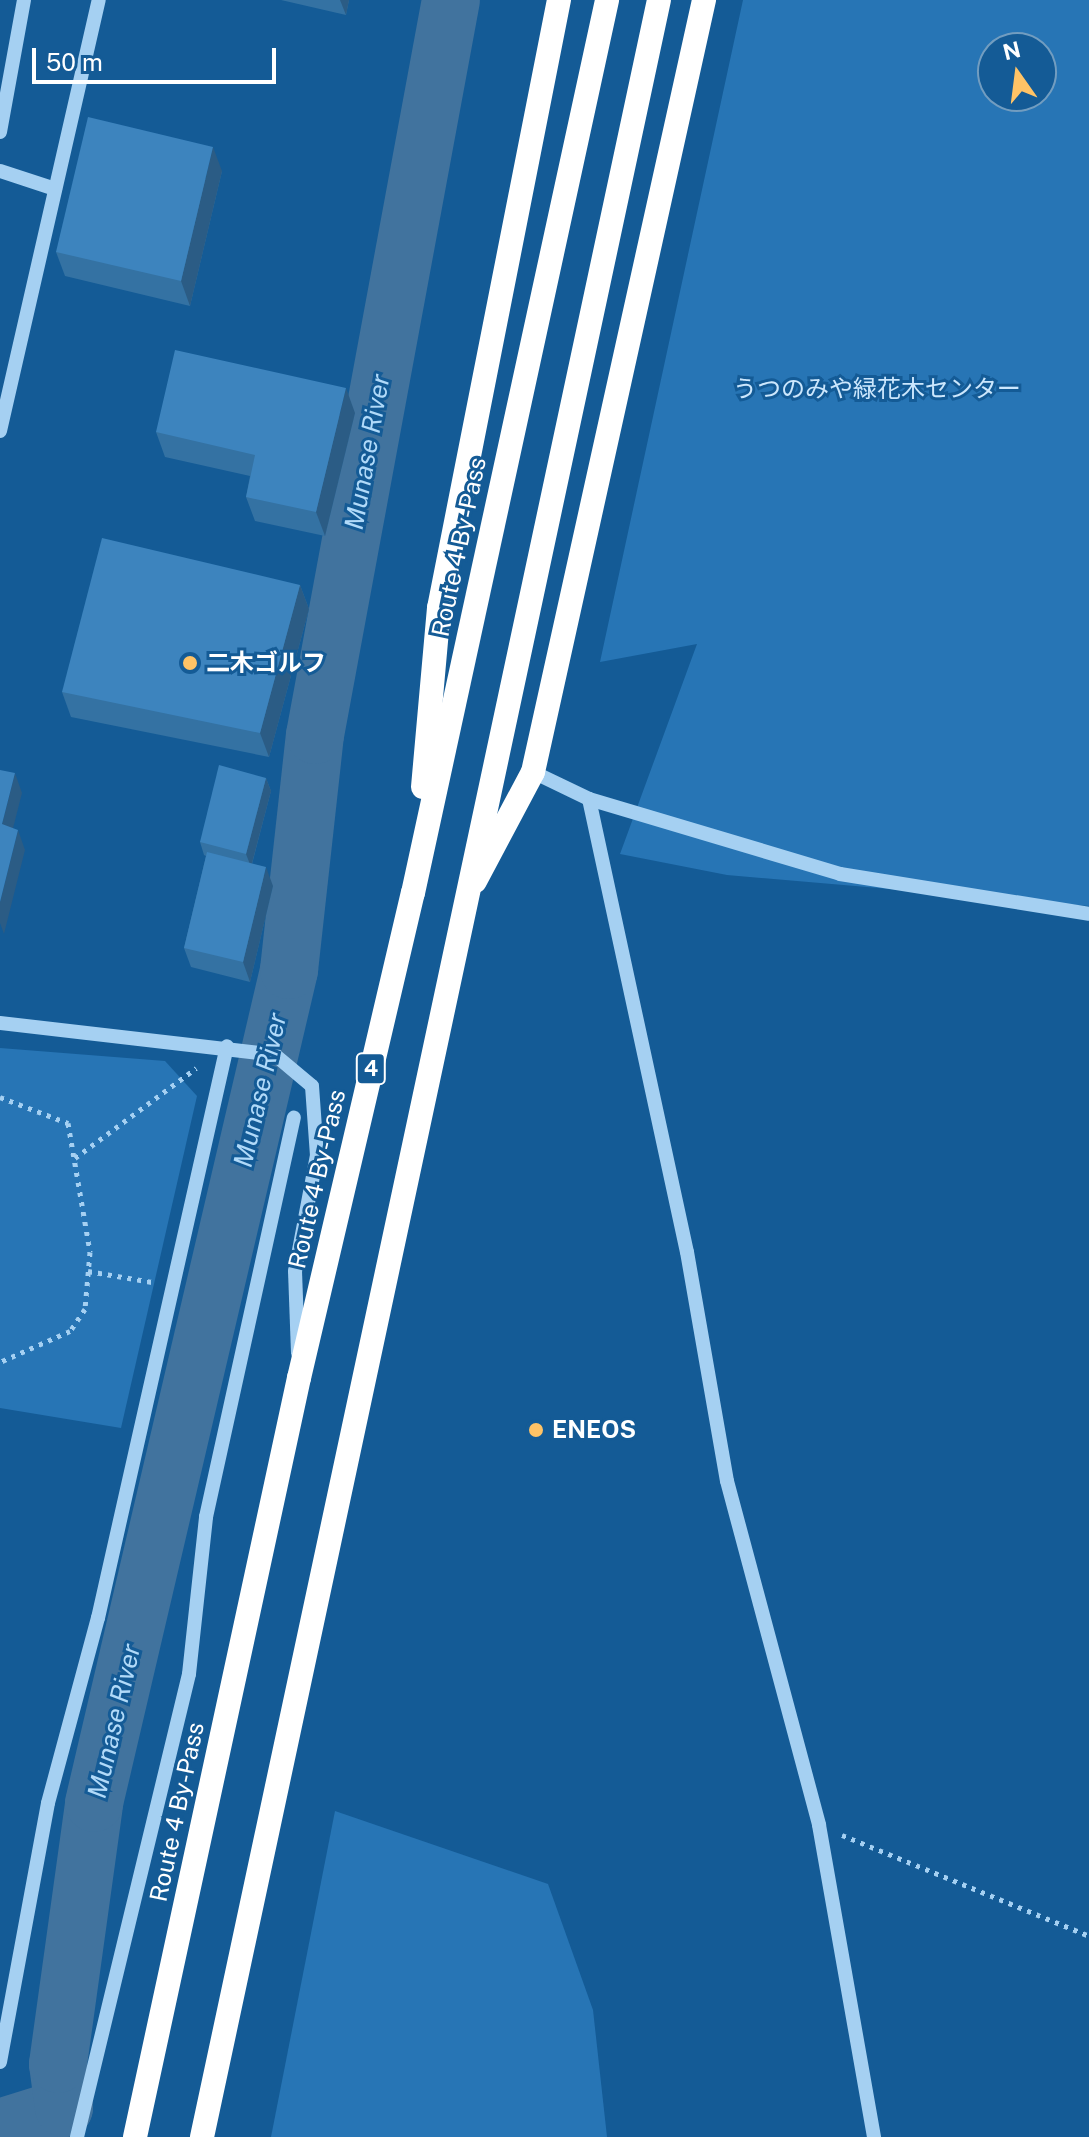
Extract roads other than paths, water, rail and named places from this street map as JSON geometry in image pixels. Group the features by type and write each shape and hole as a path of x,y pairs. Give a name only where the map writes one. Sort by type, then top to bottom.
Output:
{"highway":[{"path":"413,893 439,608 559,0"},
{"name":"Route 4 By-Pass","path":"135,2137 299,1378 413,893 607,0"},
{"name":"4","path":"202,2137 461,908 659,0"},
{"path":"461,908 533,772 704,0"}],"street":[{"path":"0,132 24,0"},
{"path":"0,431 99,0"},
{"path":"0,171 55,189"},
{"path":"533,772 589,799 840,874 1089,914"},
{"path":"589,799 687,1252 727,1481 819,1825 874,2137"},
{"path":"0,1023 227,1046 275,1055 312,1086 317,1155 295,1271 299,1378"},
{"path":"0,2062 48,1803 98,1618 227,1046"},
{"path":"77,2137 189,1674 206,1517 294,1118"}],"waterway":[{"name":"Munase River","path":"0,2128 64,2108 58,2064 94,1803 289,970 315,735 451,0"}],"place":[{"name":"二木ゴルフ","path":"190,663"},
{"name":"ENEOS","path":"536,1430"}],"park label":[{"name":"うつのみや緑花木センター","path":"877,389"}]}
